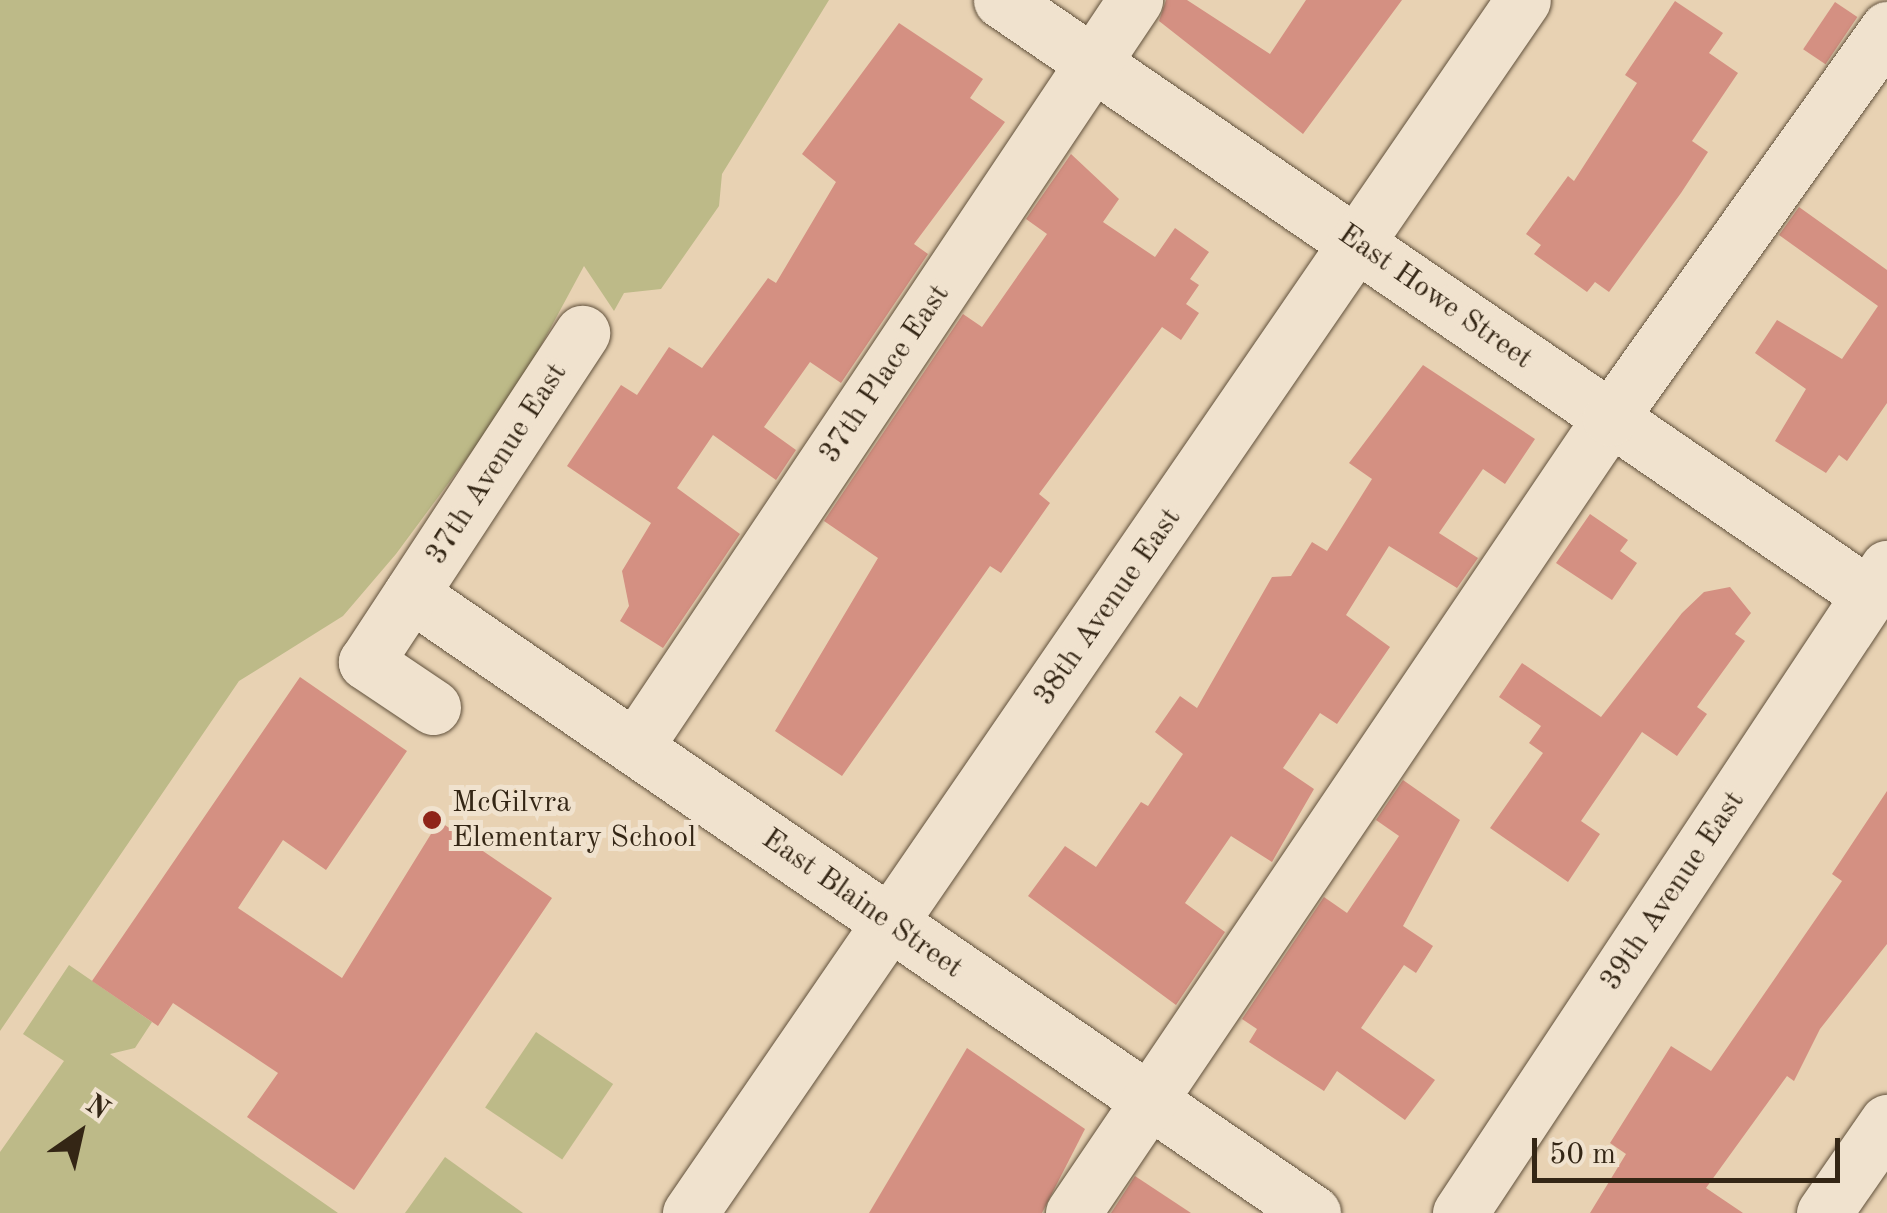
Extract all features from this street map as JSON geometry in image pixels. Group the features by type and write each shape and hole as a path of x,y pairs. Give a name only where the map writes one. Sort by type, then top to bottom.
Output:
{"street":[{"name":"East Howe Street","path":"1001,0 1610,418 1878,582"},
{"name":"37th Place East","path":"636,747 1135,0"},
{"name":"38th Avenue East","path":"690,1213 1360,245 1523,0"},
{"path":"1073,1213 1610,418 1887,29"},
{"name":"37th Avenue East","path":"433,707 366,662 582,334"},
{"name":"39th Avenue East","path":"1460,1213 1878,582"},
{"name":"East Blaine Street","path":"412,594 1313,1213"},
{"path":"1824,1213 1887,1122"}],"shaded area":[{"path":"0,0 829,0 722,174 719,206 661,289 624,293 614,311 584,266 516,392 396,554 343,616 239,681 0,1031"},
{"path":"69,965 152,1022 135,1048 110,1054 338,1213 0,1213 0,1152 64,1061 23,1034"},
{"path":"536,1032 613,1084 562,1159 485,1107"},
{"path":"445,1157 523,1213 405,1213"}],"building":[{"path":"1166,0 1187,0 1270,54 1306,0 1402,0 1303,134 1159,21"},
{"path":"1675,1 1723,33 1709,53 1738,73 1692,141 1708,152 1681,193 1609,292 1595,282 1587,292 1534,254 1541,245 1526,234 1568,176 1574,181 1637,83 1625,75"},
{"path":"1835,2 1857,17 1826,64 1803,49"},
{"path":"899,23 983,79 970,98 1005,122 914,244 928,254 841,383 810,362 764,427 796,450 776,480 713,435 677,488 740,534 663,648 620,621 629,606 622,571 651,523 567,466 621,385 637,395 669,347 702,368 768,278 776,283 836,182 802,154"},
{"path":"1071,154 1119,199 1103,222 1155,257 1175,228 1209,252 1190,279 1199,285 1186,304 1199,313 1181,340 1162,327 1039,494 1050,503 1001,573 990,566 842,776 775,731 878,558 824,521 963,314 982,327 1047,234 1026,219"},
{"path":"1799,207 1887,270 1887,403 1847,461 1839,455 1826,473 1775,441 1806,389 1755,353 1777,320 1842,359 1878,306 1779,235"},
{"path":"1423,365 1535,439 1505,484 1483,469 1439,533 1478,558 1457,588 1389,546 1346,615 1390,647 1337,724 1320,713 1283,768 1314,789 1272,862 1231,836 1185,903 1225,932 1176,1005 1028,896 1065,846 1096,867 1141,802 1148,806 1183,754 1155,732 1180,696 1197,708 1272,577 1291,576 1312,542 1327,551 1372,479 1349,463"},
{"path":"1590,514 1628,540 1620,551 1637,563 1612,600 1556,563"},
{"path":"1730,587 1751,613 1735,634 1745,641 1697,707 1707,714 1677,756 1642,732 1581,821 1600,834 1568,882 1490,828 1543,753 1529,743 1541,726 1499,697 1522,663 1601,717 1682,613 1704,592"},
{"path":"300,677 407,751 326,870 283,840 238,908 342,978 439,821 552,898 354,1190 247,1117 278,1073 173,1003 158,1026 92,981"},
{"path":"1403,780 1460,820 1403,926 1433,946 1416,973 1404,965 1361,1028 1435,1080 1405,1120 1337,1071 1324,1091 1249,1042 1257,1029 1242,1019 1324,897 1347,913 1399,836 1376,820"},
{"path":"1887,791 1887,944 1820,1029 1794,1081 1787,1076 1706,1188 1743,1213 1590,1213 1626,1154 1610,1143 1671,1046 1711,1071 1842,881 1832,874"},
{"path":"967,1048 1085,1129 1042,1213 869,1213"},
{"path":"1135,1176 1191,1213 1111,1213"}],"place":[{"name":"McGilvra Elementary School","path":"432,820"}]}
